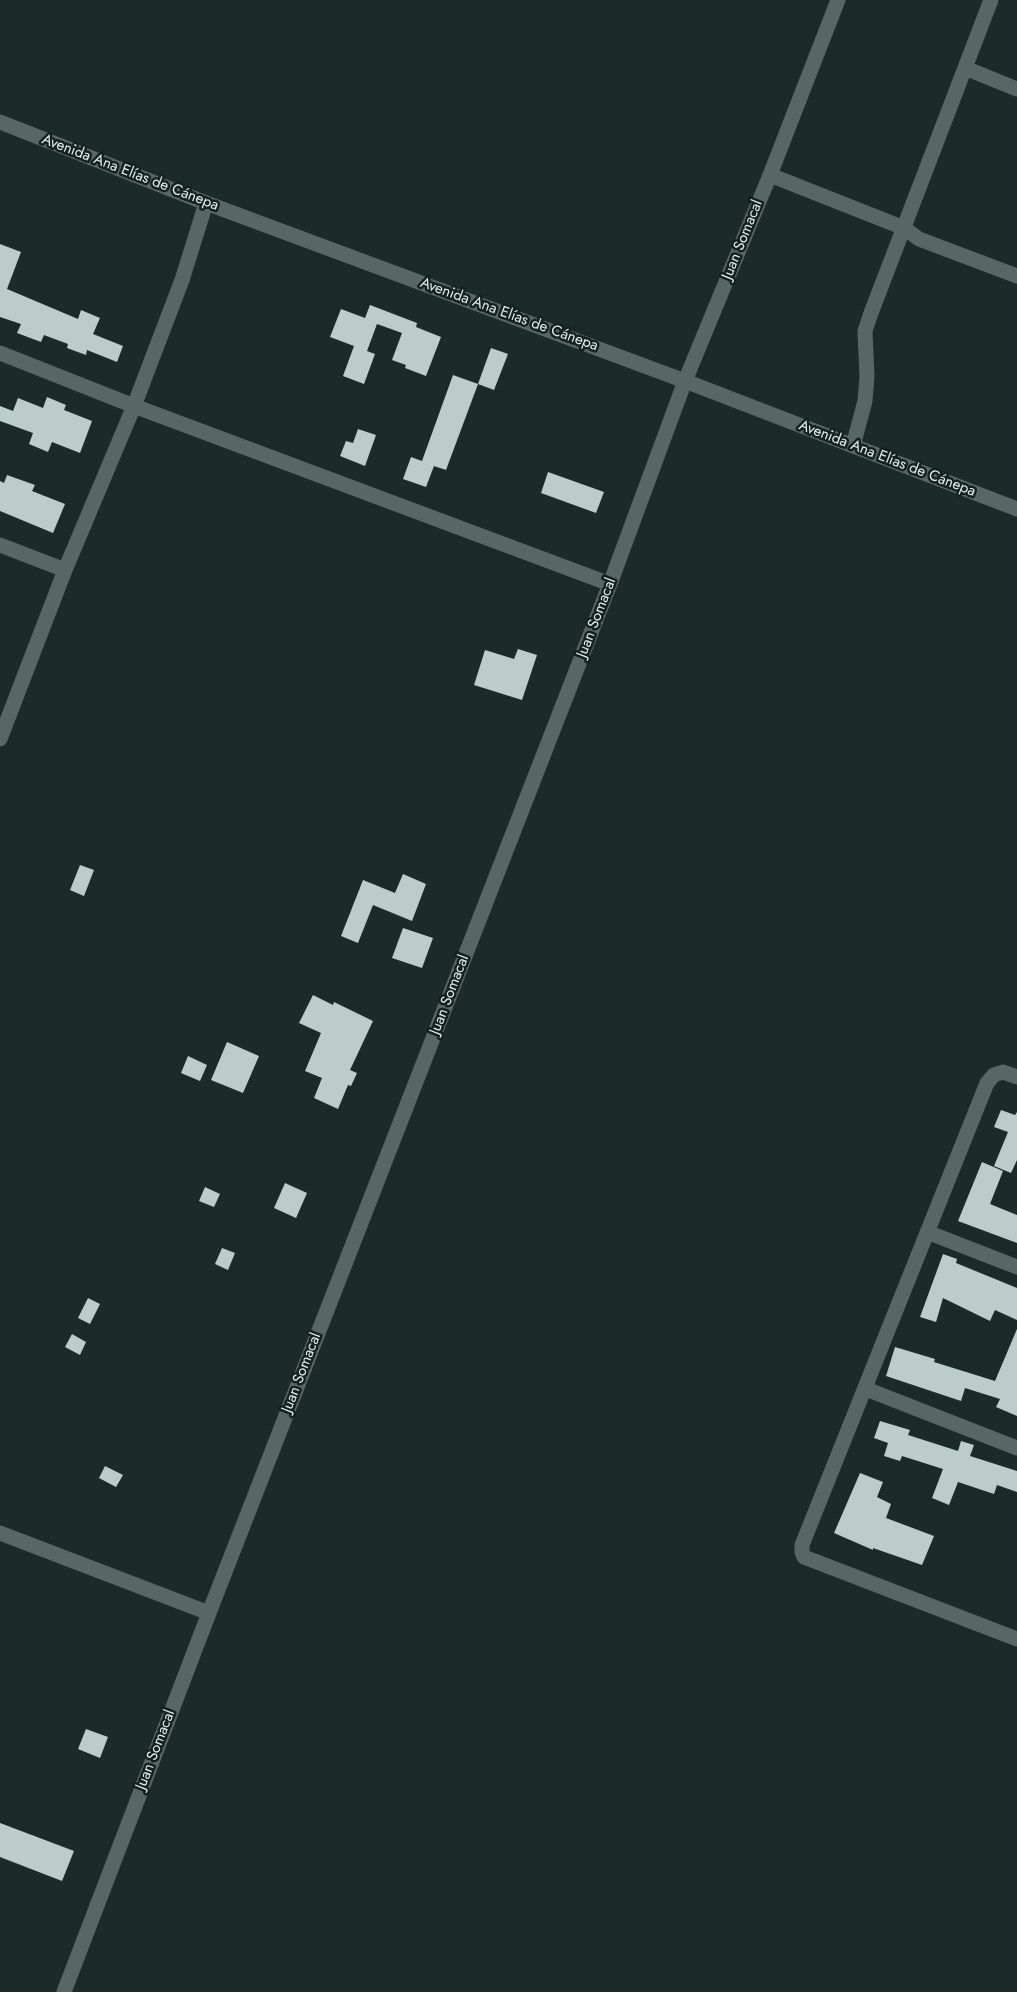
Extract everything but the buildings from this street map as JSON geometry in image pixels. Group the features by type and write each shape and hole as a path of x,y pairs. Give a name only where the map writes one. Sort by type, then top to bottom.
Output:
{"street":[{"name":"Juan Somacal","path":"64,1992 209,1613 610,584 685,381 770,175 838,0"},
{"path":"854,446 867,377 865,331 991,0"},
{"path":"965,68 1017,89"},
{"name":"Avenida Ana Elías de Cánepa","path":"0,122 206,202 685,381 1017,510"},
{"path":"770,175 904,228 919,239 1017,276"},
{"path":"0,739 4,714 134,406 182,280 206,202"},
{"path":"0,354 610,584"},
{"path":"0,545 65,570"},
{"path":"1017,1077 1004,1072 994,1075 987,1082 866,1389 802,1545 804,1556 1017,1639"},
{"path":"927,1232 1017,1267"},
{"path":"866,1389 1017,1448"},
{"path":"0,1533 209,1613"}]}
